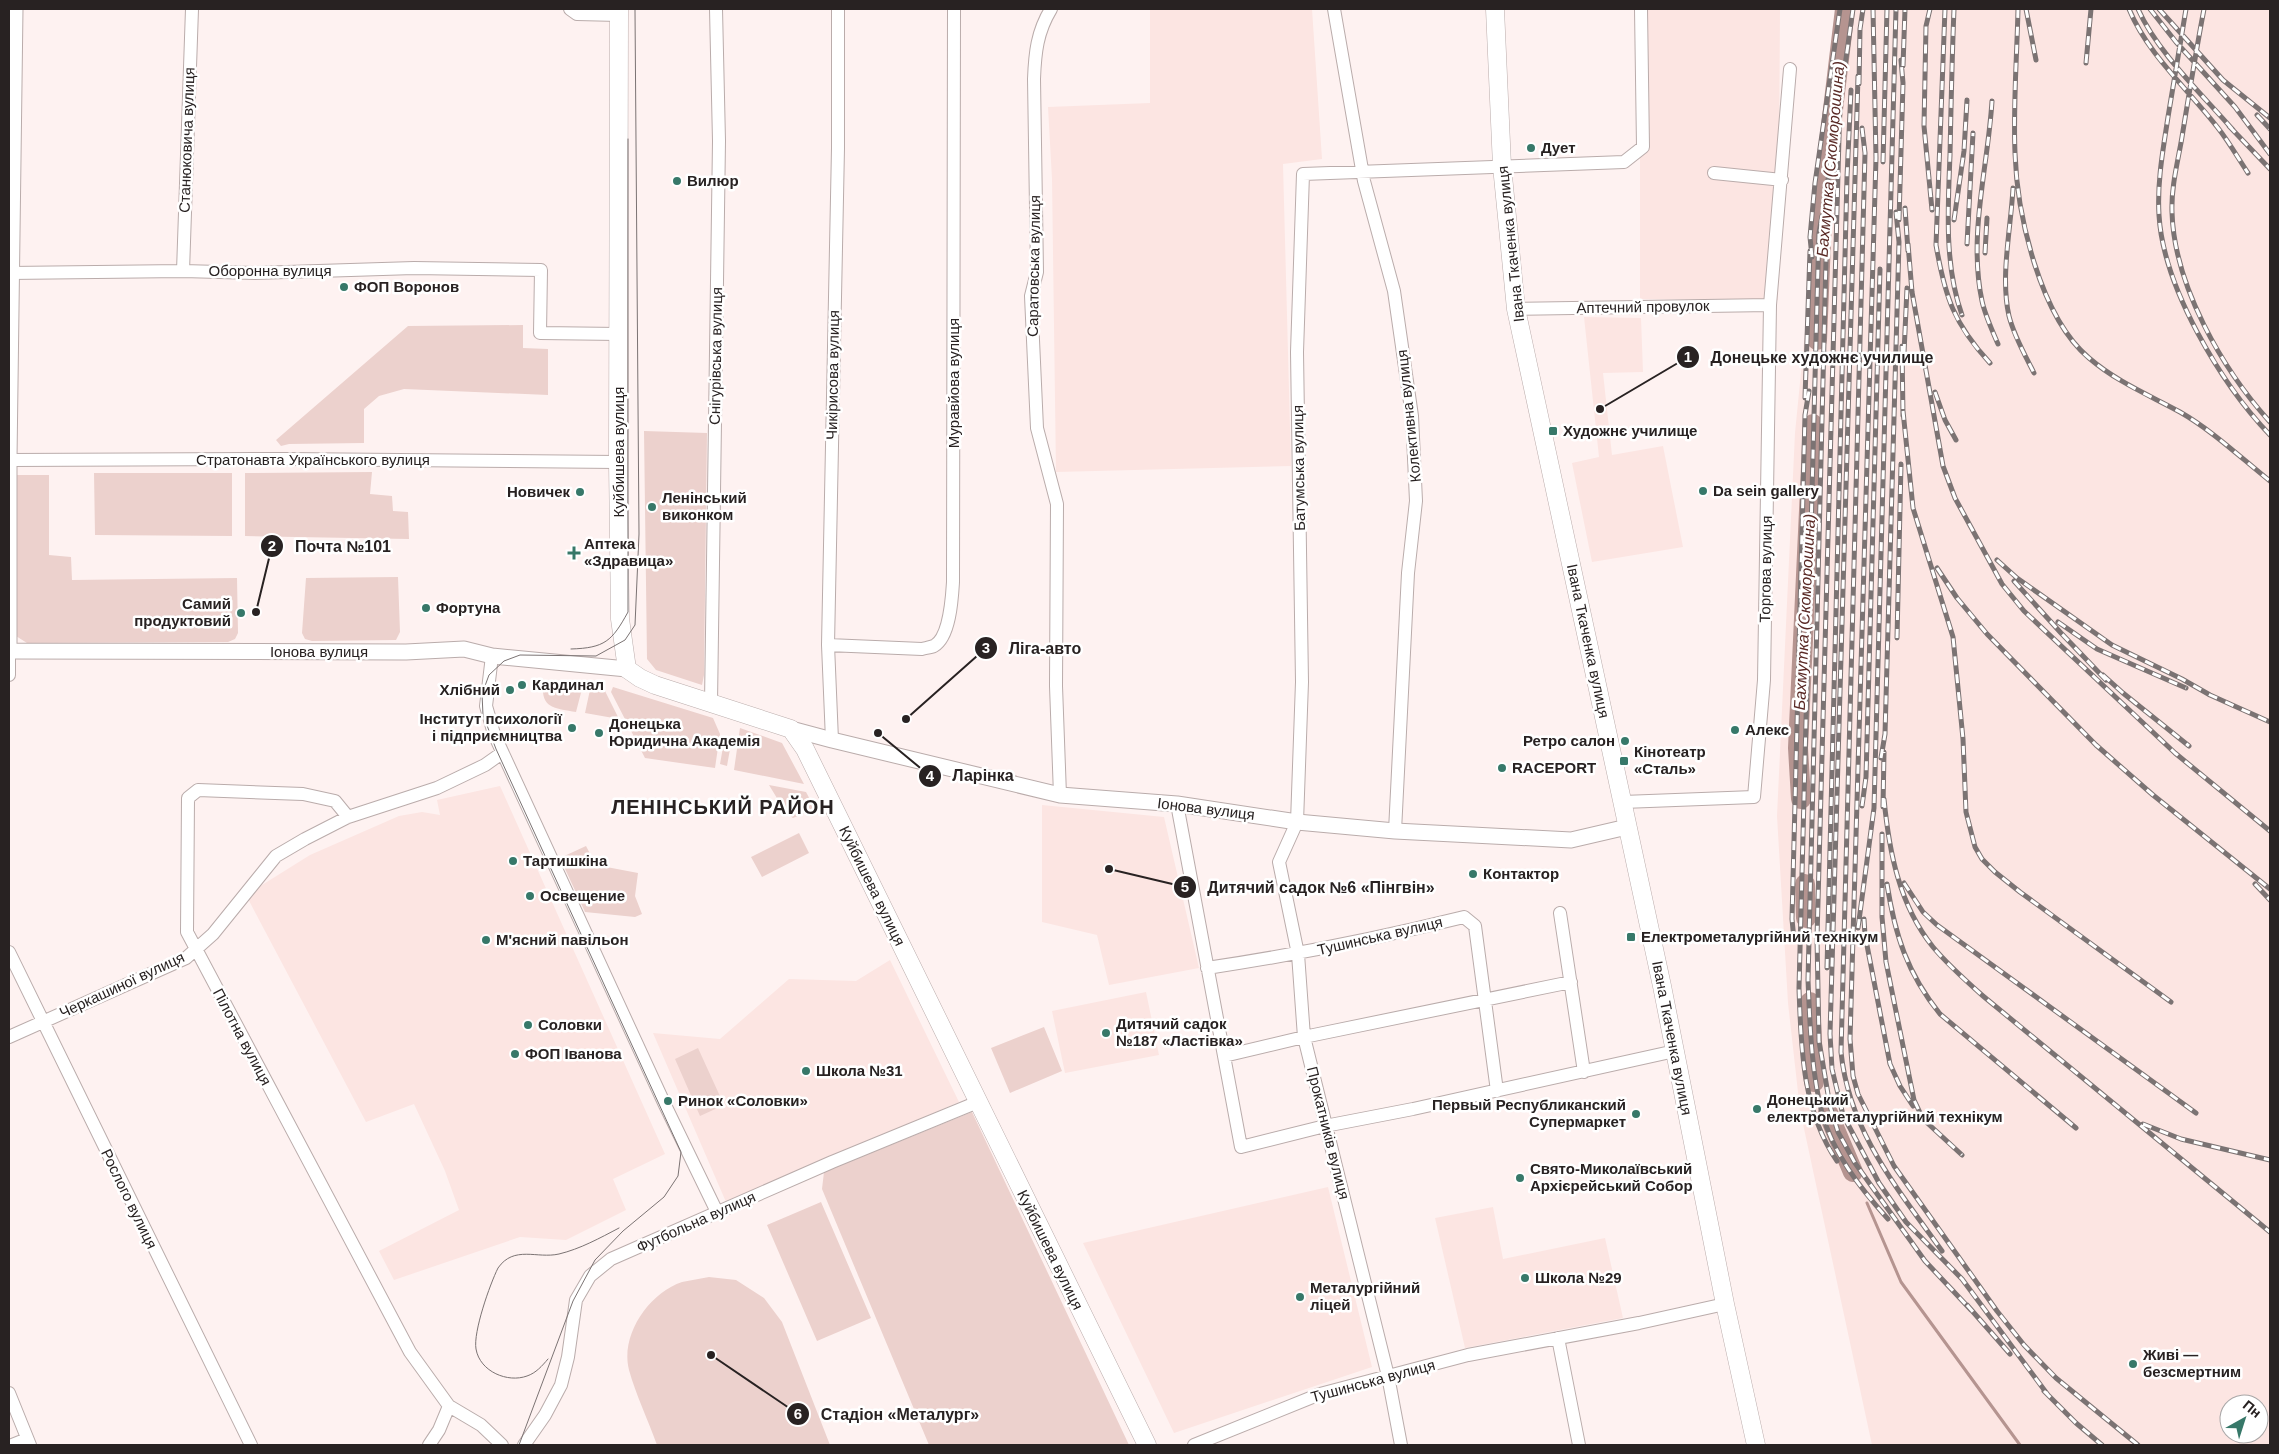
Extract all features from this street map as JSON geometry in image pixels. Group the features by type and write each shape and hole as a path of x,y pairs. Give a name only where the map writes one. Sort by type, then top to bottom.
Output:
{"main road":[{"name":"Івана Ткаченка вулиця","path":"1495,9 1502,166 1516,309 1623,802 1626,827 1675,1051 1725,1304 1756,1445"},
{"name":"Куйбишева вулиця","path":"619,12 618,462 620,619 627,669"},
{"path":"627,669 655,685 791,728"},
{"name":"Куйбишева вулиця","path":"791,728 805,750 1147,1445"}],"street":[{"path":"9,459 14,9"},
{"name":"Станюковича вулиця","path":"183,271 192,9"},
{"path":"570,9 577,14 619,12"},
{"name":"Снігурівська вулиця","path":"711,703 719,141 716,9"},
{"name":"Чикірисова вулиця","path":"832,740 828,645 838,158 838,9"},
{"name":"Муравйова вулиця","path":"828,645 922,648 935,645 945,634 950,610 954,582 954,9"},
{"name":"Саратовська вулиця","path":"1051,9 1042,25 1035,47 1037,272 1031,296 1037,428 1057,504 1056,686 1060,795"},
{"name":"Колективна вулиця","path":"1334,9 1362,172 1394,291 1412,416 1416,501 1408,573 1395,830"},
{"path":"1362,172 1624,162 1643,146 1641,9"},
{"name":"Торгова вулиця","path":"1623,802 1754,797 1764,680 1770,305 1790,70"},
{"name":"Батумська вулиця","path":"1297,822 1302,682 1297,352 1303,174 1362,172"},
{"path":"1714,172 1782,180"},
{"name":"Оборонна вулиця","path":"10,273 183,271 255,273 414,268 541,270 540,333 619,334"},
{"name":"Аптечний провулок","path":"1516,309 1770,305"},
{"name":"Стратонавта Українського вулиця","path":"9,459 618,462"},
{"path":"9,464 9,675"},
{"name":"Іонова вулиця","path":"9,651 406,652 464,649 492,656 627,669"},
{"path":"492,656 486,706 494,734 661,1096 717,1212"},
{"name":"Іонова вулиця","path":"791,728 832,740 1060,795 1177,804 1297,822 1395,830 1571,840 1626,827"},
{"name":"Черкашиної вулиця","path":"9,1038 186,958 213,934 276,856 305,839 348,817 437,788 485,765 502,753"},
{"name":"Пілотна вулиця","path":"348,817 335,801 303,794 198,790 188,798 188,932 410,1352 449,1406"},
{"path":"1177,804 1241,1146 1325,1126 1497,1091 1675,1051"},
{"name":"Прокатників вулиця","path":"1297,822 1280,862 1298,954 1304,1037 1388,1376 1401,1445"},
{"path":"1560,913 1584,1072"},
{"name":"Тушинська вулиця","path":"1207,968 1298,954 1384,937 1464,917 1475,926 1497,1091"},
{"name":"Рослого вулиця","path":"9,952 251,1445"},
{"path":"1224,1056 1304,1037 1484,1002 1571,982"},
{"name":"Футбольна вулиця","path":"524,1445 545,1415 561,1385 568,1357 576,1300 590,1276 611,1259 717,1212 978,1102"},
{"name":"Тушинська вулиця","path":"1194,1445 1320,1394 1468,1355 1639,1324 1725,1304"},
{"path":"1558,1338 1579,1445"},
{"path":"9,1393 29,1442 12,1445"},
{"path":"429,1445 439,1430 449,1406 481,1425 502,1445"}],"shaded area":[{"path":"1150,9 1312,9 1322,159 1283,164 1291,466 1056,472 1052,179 1048,107 1150,103"},
{"path":"1647,9 1780,9 1778,300 1640,299 1640,155"},
{"path":"1837,9 2270,9 2270,1445 1872,1445 1800,1110 1788,1003 1777,816 1795,433"},
{"path":"1584,317 1641,318 1643,372 1603,373 1612,455 1663,446 1683,547 1592,562 1572,463 1599,457"},
{"path":"523,325 523,348 548,349 548,395 404,389 379,396 364,409 364,443 289,444 281,446 276,440 408,326"},
{"path":"644,431 707,433 704,675 702,685 656,670 647,659"},
{"path":"372,472 370,494 392,496 393,511 408,512 409,539 245,536 245,473"},
{"path":"94,473 232,473 232,536 95,535"},
{"path":"16,475 49,475 49,555 71,557 72,580 237,578 238,633 235,639 228,642 27,643 16,636"},
{"path":"398,577 400,632 396,640 312,641 305,639 302,633 306,578"},
{"path":"543,684 583,685 576,712 556,708 547,703 544,698"},
{"path":"591,685 602,685 619,719 585,713"},
{"path":"613,687 713,718 720,734 715,768 645,758 611,692"},
{"path":"740,728 782,743 804,784 734,770"},
{"path":"725,736 732,738 727,766 720,764"},
{"path":"769,785 806,792 815,809 793,818 786,813"},
{"name":"Соловки","path":"500,786 665,1154 613,1179 626,1210 566,1240 520,1237 394,1280 379,1251 459,1210 445,1171 414,1104 366,1122 246,895 310,855 399,816 422,812 440,815 437,800"},
{"path":"1042,805 1164,817 1199,968 1109,985 1097,935 1042,922"},
{"path":"799,833 809,853 762,877 751,857"},
{"path":"586,846 596,865 638,873 635,896 642,914 635,917 585,912 560,858"},
{"name":"Школа №31","path":"890,960 959,1102 726,1202 653,1033 720,1039 789,979 856,981"},
{"name":"Дитячий садок №187 «Ластівка»","path":"1146,992 1159,1055 1065,1073 1052,1011"},
{"path":"1044,1027 1062,1071 1010,1093 991,1048"},
{"path":"698,1048 724,1105 700,1116 675,1059"},
{"path":"972,1112 1129,1445 929,1445 822,1189 824,1172"},
{"path":"1328,1187 1372,1367 1174,1433 1083,1243"},
{"path":"821,1202 871,1318 817,1341 767,1225"},
{"path":"1493,1207 1503,1259 1605,1238 1623,1318 1465,1348 1435,1218"},
{"path":"709,1277 736,1280 764,1298 782,1322 830,1445 657,1445 629,1370 627,1357 633,1330 648,1305 659,1295 682,1282"}],"waterway":[{"name":"Бахмутка (Скоморошина)","path":"1817,340 1823,193 1845,9"},
{"name":"Бахмутка (Скоморошина)","path":"1801,799 1798,748 1813,424"},
{"name":"Бахмутка (Скоморошина)","path":"1805,884 1806,918"},
{"name":"Бахмутка (Скоморошина)","path":"1810,1002 1814,1082"},
{"name":"Бахмутка (Скоморошина)","path":"1828,1113 1853,1172"},
{"name":"Бахмутка (Скоморошина)","path":"1867,1203 1901,1282 2020,1445"}],"tram line":[{"path":"519,1445 573,1301 595,1260 623,1231 664,1197 678,1176 681,1152 496,749 483,715 482,694 489,675 504,661 520,655 596,656 625,640 635,625 639,534 635,9"},
{"path":"571,649 592,647 606,641 617,630 628,612 628,139"},
{"path":"548,1359 530,1375 512,1378 496,1374 483,1364 479,1357 476,1349 477,1331 487,1296 498,1268 504,1261 519,1255 551,1255 567,1252 619,1228"}],"railway":[{"path":"1812,257 1810,237 1815,183 1840,9"},
{"path":"1853,9 1840,101 1817,938 1819,1041 1830,1106 1838,1132 1855,1163 1925,1261 1971,1310"},
{"path":"1859,84 1860,29 1863,9"},
{"path":"1873,9 1876,158 1850,1039 1853,1076 1858,1094 1894,1166 1997,1311 2024,1345 2056,1378 2138,1445"},
{"path":"1883,162 1887,9"},
{"path":"1858,928 1874,808 1896,9"},
{"path":"1903,66 1905,9"},
{"path":"1930,9 1926,26 1924,126 1932,210"},
{"path":"1945,9 1936,245 1943,280 1953,309 1959,322 1990,363"},
{"path":"1954,9 1949,236 1952,276 1962,315"},
{"path":"2018,9 2014,117 2017,178 2026,234 2034,263 2057,317 2072,340 2100,367 2192,419 2270,481"},
{"path":"2026,9 2036,60"},
{"path":"2086,63 2091,9"},
{"path":"2129,9 2147,42 2218,128 2248,173"},
{"path":"2138,9 2146,25 2168,57 2233,130"},
{"path":"2150,9 2176,42 2235,107 2270,154"},
{"path":"2159,9 2223,80 2270,118"},
{"path":"2186,9 2162,154 2159,215 2163,243 2171,273 2183,303 2214,362 2251,414 2270,435"},
{"path":"2204,9 2174,184 2172,212 2175,240 2181,268 2191,297 2218,352 2252,401 2270,422"},
{"path":"1899,220 1903,83 1901,60"},
{"path":"1858,76 1830,1034 1832,1069 1843,1115 1879,1183 1906,1222 1962,1279 2048,1395"},
{"path":"1827,968 1847,177 1851,90"},
{"path":"1954,220 1964,151 1967,100"},
{"path":"1992,101 1980,201 1977,251 1982,301 1998,344"},
{"path":"2257,115 2270,129"},
{"path":"2229,126 2270,169"},
{"path":"1862,128 1865,153 1841,1052 1846,1081 1854,1108 1865,1133 1892,1181 1942,1251"},
{"path":"1967,244 1973,133"},
{"path":"1833,145 1828,180 1808,980 1809,1013 1815,1080 1827,1128 1840,1156 1867,1195 1888,1219"},
{"path":"2013,188 2006,269 2007,301 2014,331 2034,373"},
{"path":"1905,208 1908,251"},
{"path":"1881,758 1885,734 1899,242 1896,212"},
{"path":"1822,216 1819,233 1799,988 1803,1055 1810,1099 1825,1141 1837,1161"},
{"path":"1985,253 1987,218"},
{"path":"1908,244 1912,292 1943,466 1955,498 2002,584 2024,611 2175,753 2270,831"},
{"path":"1805,398 1810,251"},
{"path":"1862,806 1866,777 1880,269"},
{"path":"1904,353 1907,288"},
{"path":"1902,346 1903,416"},
{"path":"1794,940 1792,919 1805,415 1809,391"},
{"path":"1935,392 1945,420 1956,440"},
{"path":"1903,411 1913,508 1953,637 1963,739 1966,812 1975,847 1982,859 2020,892 2171,1002"},
{"path":"1897,638 1901,464"},
{"path":"1997,560 2017,578 2112,645 2182,679 2210,695 2270,722"},
{"path":"1937,568 1957,598 1987,634 2096,745 2153,795 2270,889"},
{"path":"2014,581 2106,680"},
{"path":"2058,622 2097,649 2186,688"},
{"path":"2103,675 2189,746"},
{"path":"1883,807 1884,752"},
{"path":"1884,799 1893,858 1904,895 1921,931 1939,954 1983,996 2270,1232"},
{"path":"1882,834 1882,917 1886,962 1914,1100 1923,1119 1962,1155"},
{"path":"1904,883 1923,912 1937,925 2196,1113"},
{"path":"1887,884 1894,920 1904,953 1919,984 1940,1014 2076,1128"},
{"path":"2255,884 2270,900"},
{"path":"1864,919 1865,935 1890,1064 1900,1086 1913,1106"},
{"path":"2143,1124 2181,1139 2270,1160"},
{"path":"1967,1305 2010,1354"},
{"path":"2044,1391 2076,1423 2102,1445"}],"place":[{"name":"Дует","path":"1531,148"},
{"name":"Вилюр","path":"677,181"},
{"name":"ФОП Воронов","path":"344,287"},
{"name":"Донецьке художнє училище","path":"1600,409"},
{"name":"Художнє училище","path":"1553,431"},
{"name":"Da sein gallery","path":"1703,491"},
{"name":"Новичек","path":"580,492"},
{"name":"Ленінський виконком","path":"652,507"},
{"name":"Аптека «Здравица»","path":"574,553"},
{"name":"Фортуна","path":"426,608"},
{"name":"Почта №101","path":"256,612"},
{"name":"Самий продуктовий","path":"241,613"},
{"name":"Кардинал","path":"522,685"},
{"name":"Хлібний","path":"510,690"},
{"name":"Ліга-авто","path":"906,719"},
{"name":"Інститут психології і підприємництва","path":"572,728"},
{"name":"Алекс","path":"1735,730"},
{"name":"Донецька Юридична Академія","path":"599,733"},
{"name":"Ларінка","path":"878,733"},
{"name":"Ретро салон","path":"1625,741"},
{"name":"Кінотеатр «Сталь»","path":"1624,761"},
{"name":"RACEPORT","path":"1502,768"},
{"name":"Тартишкіна","path":"513,861"},
{"name":"Дитячий садок №6 «Пінгвін»","path":"1109,869"},
{"name":"Контактор","path":"1473,874"},
{"name":"Освещение","path":"530,896"},
{"name":"Електрометалургійний технікум","path":"1631,937"},
{"name":"М'ясний павільон","path":"486,940"},
{"name":"Соловки","path":"528,1025"},
{"name":"Дитячий садок №187 «Ластівка»","path":"1106,1033"},
{"name":"ФОП Іванова","path":"515,1054"},
{"name":"Школа №31","path":"806,1071"},
{"name":"Ринок «Соловки»","path":"668,1101"},
{"name":"Донецький електрометалургійний технікум","path":"1757,1109"},
{"name":"Первый Республиканский Супермаркет","path":"1636,1114"},
{"name":"Свято-Миколаївський Архієрейський Собор","path":"1520,1178"},
{"name":"Школа №29","path":"1525,1278"},
{"name":"Металургійний ліцей","path":"1300,1297"},
{"name":"Стадіон «Металург»","path":"711,1355"},
{"name":"Живі — безсмертним","path":"2133,1364"}],"district":[{"name":"ЛЕНІНСЬКИЙ РАЙОН","path":"723,807"}]}
